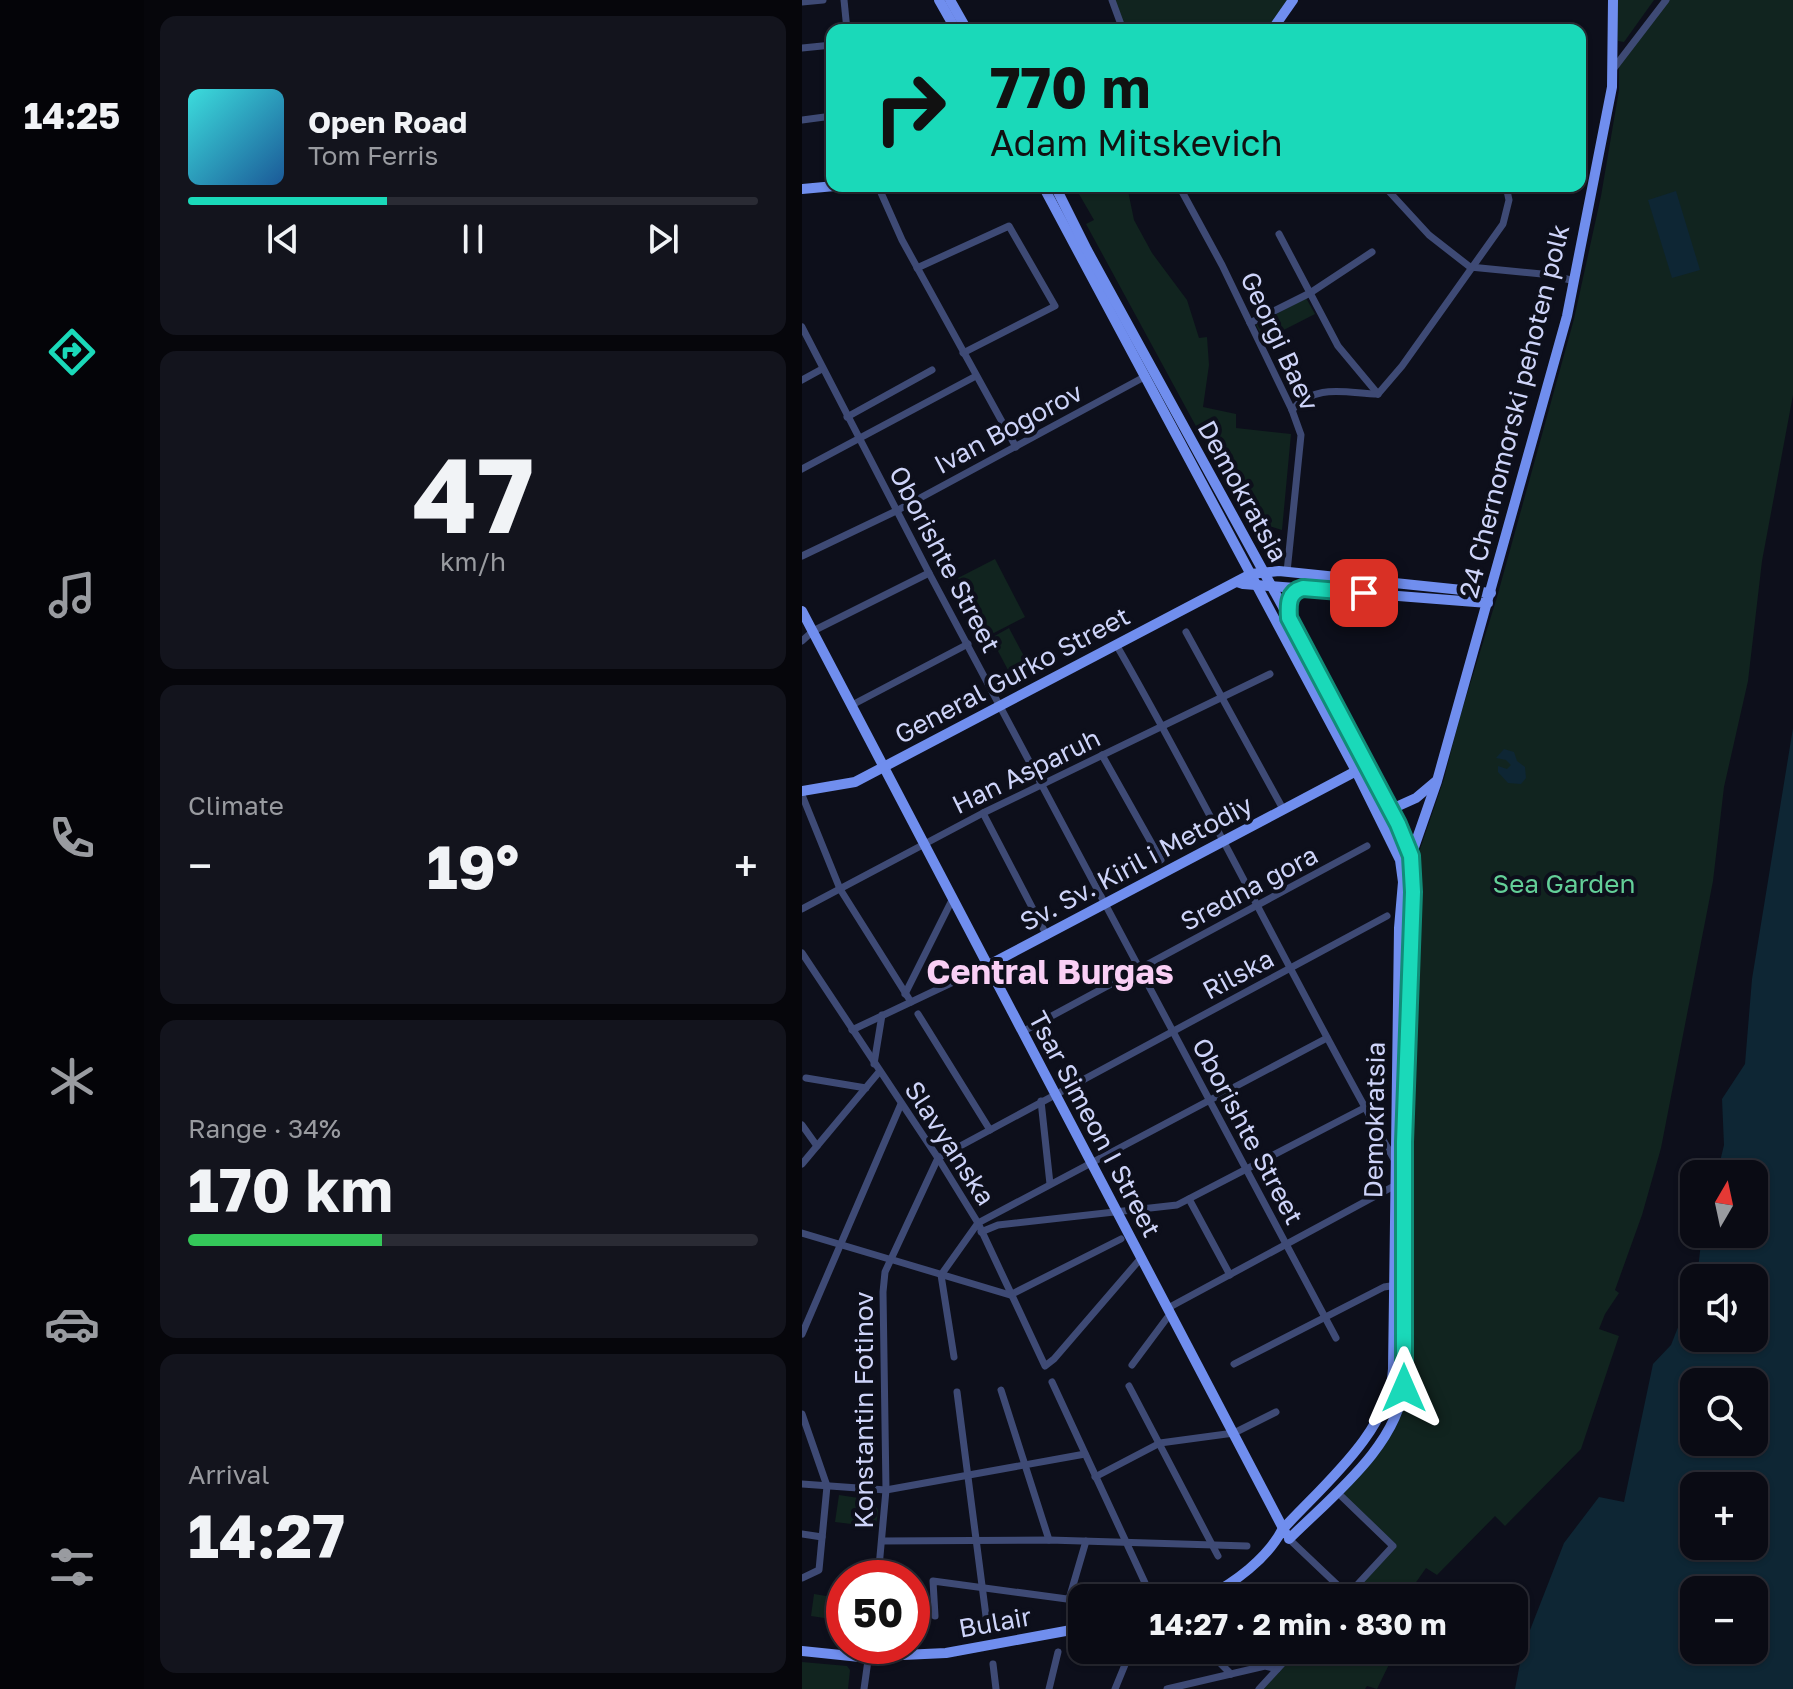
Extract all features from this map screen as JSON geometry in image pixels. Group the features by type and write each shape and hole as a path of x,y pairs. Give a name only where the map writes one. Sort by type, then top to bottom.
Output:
{"main road":[{"path":"939,0 953,24"},
{"path":"950,0 964,24"},
{"path":"1278,24 1293,0"},
{"name":"24 Chernomorski pehoten polk","path":"1411,856 1437,781 1567,316 1614,68 1613,0"},
{"path":"802,189 826,187"},
{"name":"Demokratsia","path":"1046,192 1257,573 1270,586 1289,618 1361,768 1400,860 1403,882 1399,928 1394,1186 1404,1383 1399,1409 1378,1447 1337,1492 1286,1534"},
{"name":"Demokratsia","path":"1058,192 1257,573 1257,585 1361,768 1378,787 1411,856 1413,934 1392,1382 1367,1437 1286,1534"},
{"path":"1068,192 1070,213"},
{"path":"1257,573 1287,572 1489,598"},
{"name":"General Gurko Street","path":"802,793 855,782 1257,573"},
{"path":"1237,582 1489,598"},
{"path":"1289,618 1289,598 1296,590 1303,588"},
{"name":"Tsar Simeon I Street","path":"802,611 1286,1534"},
{"name":"Sv. Sv. Kiril i Metodiy","path":"987,966 1361,768"},
{"path":"1384,826 1390,811 1416,798 1437,781"},
{"path":"1231,1583 1286,1534"},
{"name":"Bulair","path":"930,1653 946,1653 1068,1631"},
{"name":"Bulair","path":"802,1651 826,1651"}],"street":[{"path":"802,2 823,0"},
{"path":"844,0 846,24"},
{"path":"1112,0 1121,24"},
{"path":"1614,68 1666,0"},
{"path":"802,48 826,46"},
{"path":"802,120 826,117"},
{"path":"881,192 917,268 1016,447"},
{"name":"Georgi Baev","path":"1182,192 1250,323 1301,435 1287,572"},
{"path":"1389,192 1422,229 1470,267 1552,275 1574,281"},
{"path":"1378,394 1402,366 1503,224 1509,200 1507,192"},
{"path":"917,268 1009,226 1055,306 963,353"},
{"path":"1279,234 1346,359 1378,394"},
{"path":"1250,323 1310,293 1372,252"},
{"name":"Oborishte Street","path":"802,327 896,511 1336,1338"},
{"path":"802,380 822,369"},
{"path":"847,417 932,370"},
{"path":"802,469 976,376"},
{"name":"Ivan Bogorov","path":"802,556 896,511 1146,376"},
{"path":"1292,410 1308,395 1320,392 1378,394"},
{"path":"802,641 813,631 929,573"},
{"path":"1186,632 1283,809"},
{"path":"852,705 968,644"},
{"path":"1117,646 1395,1161"},
{"name":"Han Asparuh","path":"802,909 983,813 1270,674"},
{"path":"1102,755 1161,860"},
{"path":"802,793 840,889 911,1002"},
{"path":"983,813 1047,936"},
{"name":"Sredna gora","path":"1022,1032 1367,846"},
{"path":"905,994 952,900"},
{"name":"Rilska","path":"938,1158 1387,916"},
{"name":"Slavyanska","path":"802,953 938,1158 979,1228 1045,1366 1141,1258"},
{"name":"Sv. Sv. Kiril i Metodiy","path":"852,1030 987,966"},
{"path":"918,1014 990,1130"},
{"path":"802,1164 866,1088 877,1068 882,1015"},
{"path":"954,1357 941,1275 979,1228 1050,1184 1211,1102 1327,1038"},
{"path":"806,1078 866,1088"},
{"path":"1041,1101 1050,1184"},
{"path":"802,1334 901,1104"},
{"path":"979,1228 1177,1205 1364,1108"},
{"path":"802,1125 817,1146"},
{"name":"Konstantin Fotinov","path":"880,1560 886,1490 883,1292 891,1260 938,1158"},
{"path":"1132,1365 1170,1312 1230,1275 1394,1186"},
{"path":"1189,1199 1230,1275"},
{"path":"802,1233 1010,1295 1121,1239"},
{"path":"1234,1364 1324,1316 1398,1285"},
{"path":"802,1305 814,1307"},
{"path":"1052,1382 1145,1584"},
{"path":"1129,1386 1218,1556"},
{"path":"1001,1390 1049,1540"},
{"path":"957,1392 987,1624"},
{"path":"1095,1477 1160,1443 1234,1433 1276,1412"},
{"path":"802,1414 827,1486 819,1570 802,1578"},
{"path":"802,1484 886,1490 1085,1454"},
{"path":"1337,1492 1393,1546 1357,1584"},
{"path":"802,1534 822,1537"},
{"name":"Tsar Simeon I Street","path":"1286,1534 1334,1584"},
{"path":"882,1541 1125,1541 1247,1546"},
{"path":"1073,1584 1086,1541"},
{"path":"935,1616 933,1581 1068,1599"},
{"path":"1049,1689 1058,1652"},
{"path":"864,1689 867,1664"},
{"path":"993,1664 996,1689"},
{"path":"1115,1689 1125,1664"},
{"path":"1221,1664 1231,1674"},
{"path":"1274,1664 1277,1669"},
{"path":"1259,1689 1282,1664"},
{"path":"1167,1689 1265,1666 1277,1669"}],"green space":[{"path":"1112,0 1293,0 1276,24 1121,24"},
{"path":"1616,0 1654,0 1624,42 1618,41"},
{"name":"Sea Garden","path":"1665,0 1793,0 1793,395 1762,561 1748,681 1724,787 1713,881 1661,1148 1642,1215 1615,1290 1619,1293 1599,1329 1619,1336 1581,1449 1505,1526 1495,1516 1437,1575 1426,1568 1415,1584 1361,1584 1397,1546 1341,1493 1381,1449 1403,1411 1408,1379 1407,1144 1419,852 1444,779 1497,597 1574,319 1601,196 1619,90 1619,62"},
{"path":"1128,192 1134,220 1152,253 1187,300 1199,338 1207,337 1209,365 1203,407 1236,414 1236,428 1291,434 1282,530 1269,526 1260,533 1237,488 1239,479 1229,473 1210,439 1204,441 1086,224 1094,220 1079,194"},
{"path":"1306,298 1315,314 1264,340 1256,325"},
{"path":"995,559 1025,617 988,636 958,578"},
{"path":"1009,628 1026,660 1008,670 991,638"},
{"path":"839,1495 872,1500 878,1510 876,1527 835,1522"},
{"path":"814,1594 826,1596 826,1618 811,1616"},
{"path":"802,1662 847,1666 850,1670 848,1689 802,1689"},
{"path":"1287,1664 1389,1664 1377,1689 1367,1686 1365,1689 1263,1689"}],"water":[{"path":"1676,191 1700,270 1672,278 1648,200"},
{"path":"1793,728 1793,1689 1515,1689 1520,1664 1528,1664 1528,1635 1564,1543 1599,1497 1624,1502 1653,1364 1671,1345 1680,1322 1680,1352 1768,1352 1768,1264 1699,1264 1700,1248 1768,1248 1768,1160 1720,1160 1724,1145 1722,1099 1745,1064 1752,979"},
{"path":"1504,749 1514,752 1517,761 1525,767 1526,778 1521,784 1508,783 1498,772 1498,766 1507,769 1511,765 1506,760 1496,758"}],"district":[{"name":"Central Burgas","path":"1050,971"}],"route":[{"path":"1364,593 1303,588 1292,594 1288,606 1289,618 1398,824 1411,856 1413,934 1404,1142 1404,1388"}]}
